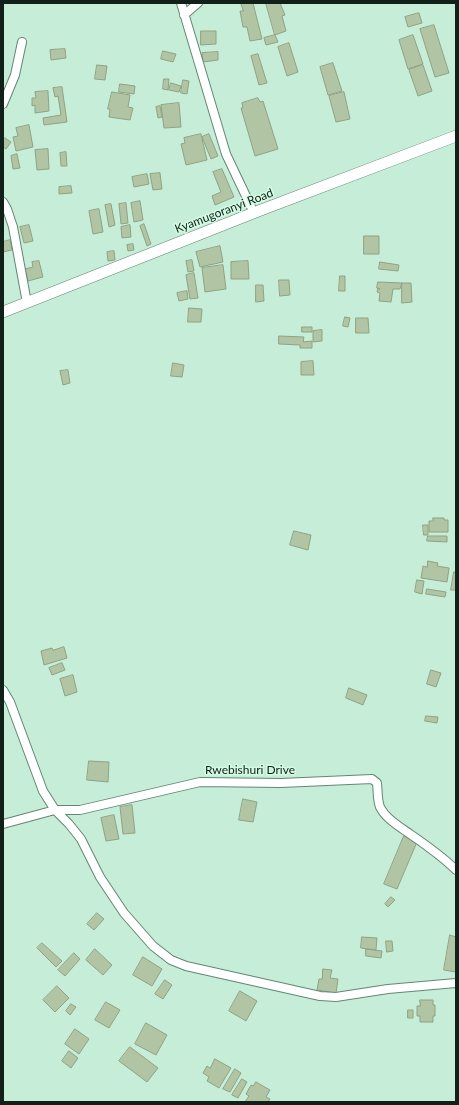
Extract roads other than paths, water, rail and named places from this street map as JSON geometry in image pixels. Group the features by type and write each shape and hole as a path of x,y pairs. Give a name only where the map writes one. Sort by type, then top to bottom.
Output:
{"street":[{"path":"181,3 226,154 254,213"},
{"path":"184,15 198,3"},
{"path":"3,104 15,75 22,42"},
{"name":"Kyamugoranyi Road","path":"3,312 254,213 456,136"},
{"path":"3,202 13,227 27,303"},
{"path":"3,690 10,702 43,791 55,810 81,839 100,876 124,913 153,946 171,960 212,973 320,996 336,997 388,989 456,983"},
{"name":"Rwebishuri Drive","path":"3,824 55,810 80,810 200,782 282,783 372,779 377,783 377,797 386,815 398,826 448,862 456,870"}]}
